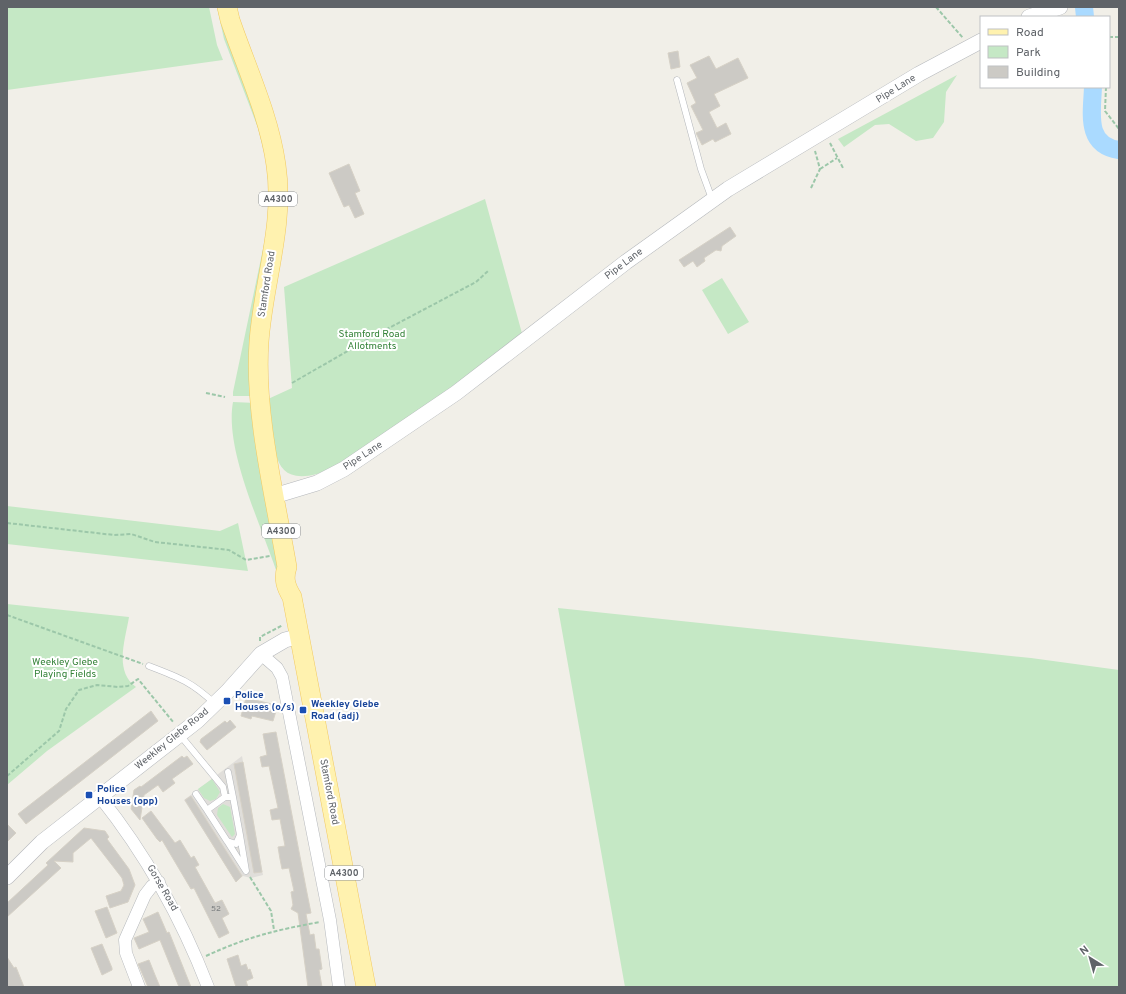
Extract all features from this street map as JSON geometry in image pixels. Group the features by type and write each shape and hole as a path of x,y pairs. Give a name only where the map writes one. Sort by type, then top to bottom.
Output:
{"main road":[{"name":"Stamford Road","path":"227,7 260,104 276,164 278,216 259,342 262,407 274,496 287,567 284,576 286,588 292,597 293,630 366,987"}],"street":[{"path":"1032,16 1060,7"},
{"name":"Pipe Lane","path":"274,496 317,483 351,464 456,393 626,262 712,200 919,74 976,43"},
{"name":"Weekley Glebe Road","path":"7,877 42,842 100,796 177,729 215,704 261,654 293,630"},
{"path":"261,654 277,668 282,677 330,920 339,987"},
{"name":"Gorse Road","path":"100,796 140,851 159,882 183,927 208,987"},
{"path":"139,987 126,953 125,940 145,895 152,886 159,882"}],"lane":[{"path":"677,80 701,169 712,200"},
{"path":"149,666 182,678 203,693 215,704"},
{"path":"177,729 222,787 225,797"},
{"path":"228,772 246,871"},
{"path":"196,794 246,871"},
{"path":"207,810 225,797 233,798"},
{"path":"227,841 236,844 240,835"}],"path":[{"path":"936,7 976,43"},
{"path":"1106,88 1105,111 1119,130"},
{"path":"831,144 843,168"},
{"path":"816,152 820,169"},
{"path":"811,188 820,169 837,158"},
{"path":"292,383 370,338 476,282 488,271"},
{"path":"206,393 225,397"},
{"path":"7,523 114,534 131,534 155,542 229,550 246,560 269,555"},
{"path":"7,615 149,666"},
{"path":"260,637 293,630"},
{"path":"7,776 59,731 66,709 79,690 97,685 128,686 138,679 177,729"},
{"path":"246,871 264,898 270,911 274,930"},
{"path":"205,957 235,943 274,930 324,921"}],"shaded area":[{"path":"242,756 263,875 251,878 243,876 236,882 184,800"}],"green space":[{"path":"7,7 209,7 217,45 223,60 7,90"},
{"path":"217,7 221,7 262,126 272,178 254,396 233,396 233,392 268,225 269,202 267,164 258,128 224,39"},
{"path":"957,75 946,92 944,122 933,138 916,141 889,124 875,125 844,147 838,139"},
{"name":"Stamford Road Allotments","path":"485,199 523,337 337,467 315,475 298,476 287,472 280,464 275,451 268,399 292,388 284,287"},
{"path":"722,278 749,322 728,334 702,290"},
{"path":"233,402 256,403 283,578 279,579 255,515 240,467 234,444 232,422"},
{"path":"7,506 220,531 238,523 248,571 7,544"},
{"name":"Weekley Glebe Playing Fields","path":"7,604 129,617 124,645 123,664 125,673 136,687 47,751 7,785"},
{"path":"558,608 1031,658 1119,670 1119,987 625,987"},
{"path":"212,779 220,792 216,799 210,801 204,798 198,789"},
{"path":"223,804 230,807 235,834 232,837 217,815 218,808"}],"building":[{"path":"678,51 680,67 671,69 668,53"},
{"path":"709,56 716,69 738,58 748,78 714,94 720,106 709,112 717,128 726,123 731,134 715,142 713,139 702,145 696,133 703,130 691,106 696,103 687,83 697,78 690,65"},
{"path":"349,164 360,191 355,193 364,214 355,218 349,205 344,207 329,173"},
{"path":"730,227 736,236 722,246 721,251 716,250 704,258 705,261 697,267 693,261 684,267 679,260"},
{"path":"246,698 272,704 270,710 276,711 273,721 252,716 251,719 241,716"},
{"path":"151,711 158,721 26,824 18,814"},
{"path":"230,720 236,727 207,750 200,742 201,739 225,721 227,723"},
{"path":"276,732 311,913 306,914 310,935 314,934 316,949 319,949 322,969 319,970 322,987 308,987 298,913 291,909 293,905 291,892 294,891 289,868 282,869 278,847 285,846 280,819 272,820 270,810 278,808 269,766 262,767 260,757 267,755 263,734"},
{"path":"182,756 184,758 187,756 193,764 172,779 175,783 163,792 158,785 144,795 140,820 131,809 134,790 140,786 141,787"},
{"path":"243,762 262,872 254,873 234,764"},
{"path":"191,796 242,876 236,882 185,800"},
{"path":"151,811 175,843 180,840 191,858 194,856 199,865 195,867 215,903 222,900 229,914 222,918 229,933 219,938 194,888 191,889 162,840 160,842 157,839 142,818"},
{"path":"7,824 16,833 7,842"},
{"path":"84,828 105,831 109,837 107,839 129,869 135,885 128,902 110,908 106,896 121,891 124,885 122,878 91,838 73,853 73,862 54,861 61,868 7,917 7,903 48,865 46,863"},
{"path":"107,907 117,933 106,938 95,911"},
{"path":"158,912 167,933 169,932 191,987 179,987 160,940 139,949 134,938 149,932 143,919"},
{"path":"102,944 112,970 102,975 91,948"},
{"path":"238,955 241,966 246,964 248,970 250,969 253,978 246,981 248,987 236,987 227,959"},
{"path":"7,957 14,968 16,967 24,987 7,987"},
{"path":"149,960 160,987 148,987 138,964"}],"waterway":[{"path":"1084,7 1085,16"},
{"path":"1093,88 1092,117 1096,135 1100,142 1108,147 1119,150"}],"place":[{"name":"Police Houses (o/s)","path":"227,701"},
{"name":"Weekley Glebe Road (adj)","path":"303,710"},
{"name":"Police Houses (opp)","path":"89,795"}]}
